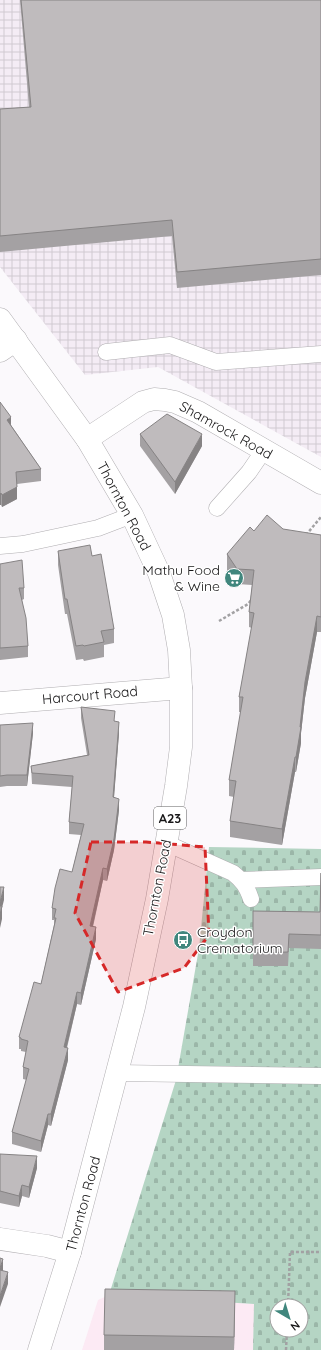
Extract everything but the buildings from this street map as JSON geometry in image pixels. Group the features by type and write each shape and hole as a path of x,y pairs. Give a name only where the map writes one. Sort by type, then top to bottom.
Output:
{"main road":[{"name":"Thornton Road","path":"0,319 8,345 87,439 132,515 159,572 173,615 179,650 181,688 181,747 176,786 157,899 134,1007 70,1252 39,1350"},
{"name":"Shamrock Road","path":"87,439 143,402 154,399 175,402 198,412 321,483"},
{"name":"Harcourt Road","path":"0,702 181,688"},
{"path":"0,1239 47,1246 70,1252"}],"lane":[{"path":"106,352 170,345 216,362 321,354"},
{"path":"217,508 250,472 264,450"},
{"path":"0,546 23,544 98,528 132,515"},
{"path":"166,843 233,873 242,880 248,889 251,899"},
{"path":"242,880 321,877"},
{"path":"117,1073 321,1076"}],"path":[{"path":"302,540 321,517"},
{"path":"219,621 248,604 253,598"},
{"path":"288,1298 290,1252 321,1252"},
{"path":"286,1350 287,1338"}],"highlighted area":[{"path":"91,842 146,842 205,847 209,935 184,968 118,992 75,913"}],"shaded area":[{"path":"0,0 321,0 321,457 158,367 85,375 0,267"},
{"path":"109,1295 255,1304 253,1350 82,1350 98,1300"}],"green space":[{"path":"209,847 321,849 321,1350 253,1350 254,1304 109,1295 176,1080 199,948"}],"place":[{"name":"Mathu Food & Wine","path":"234,578"},
{"name":"Croydon Crematorium","path":"183,940"}]}
